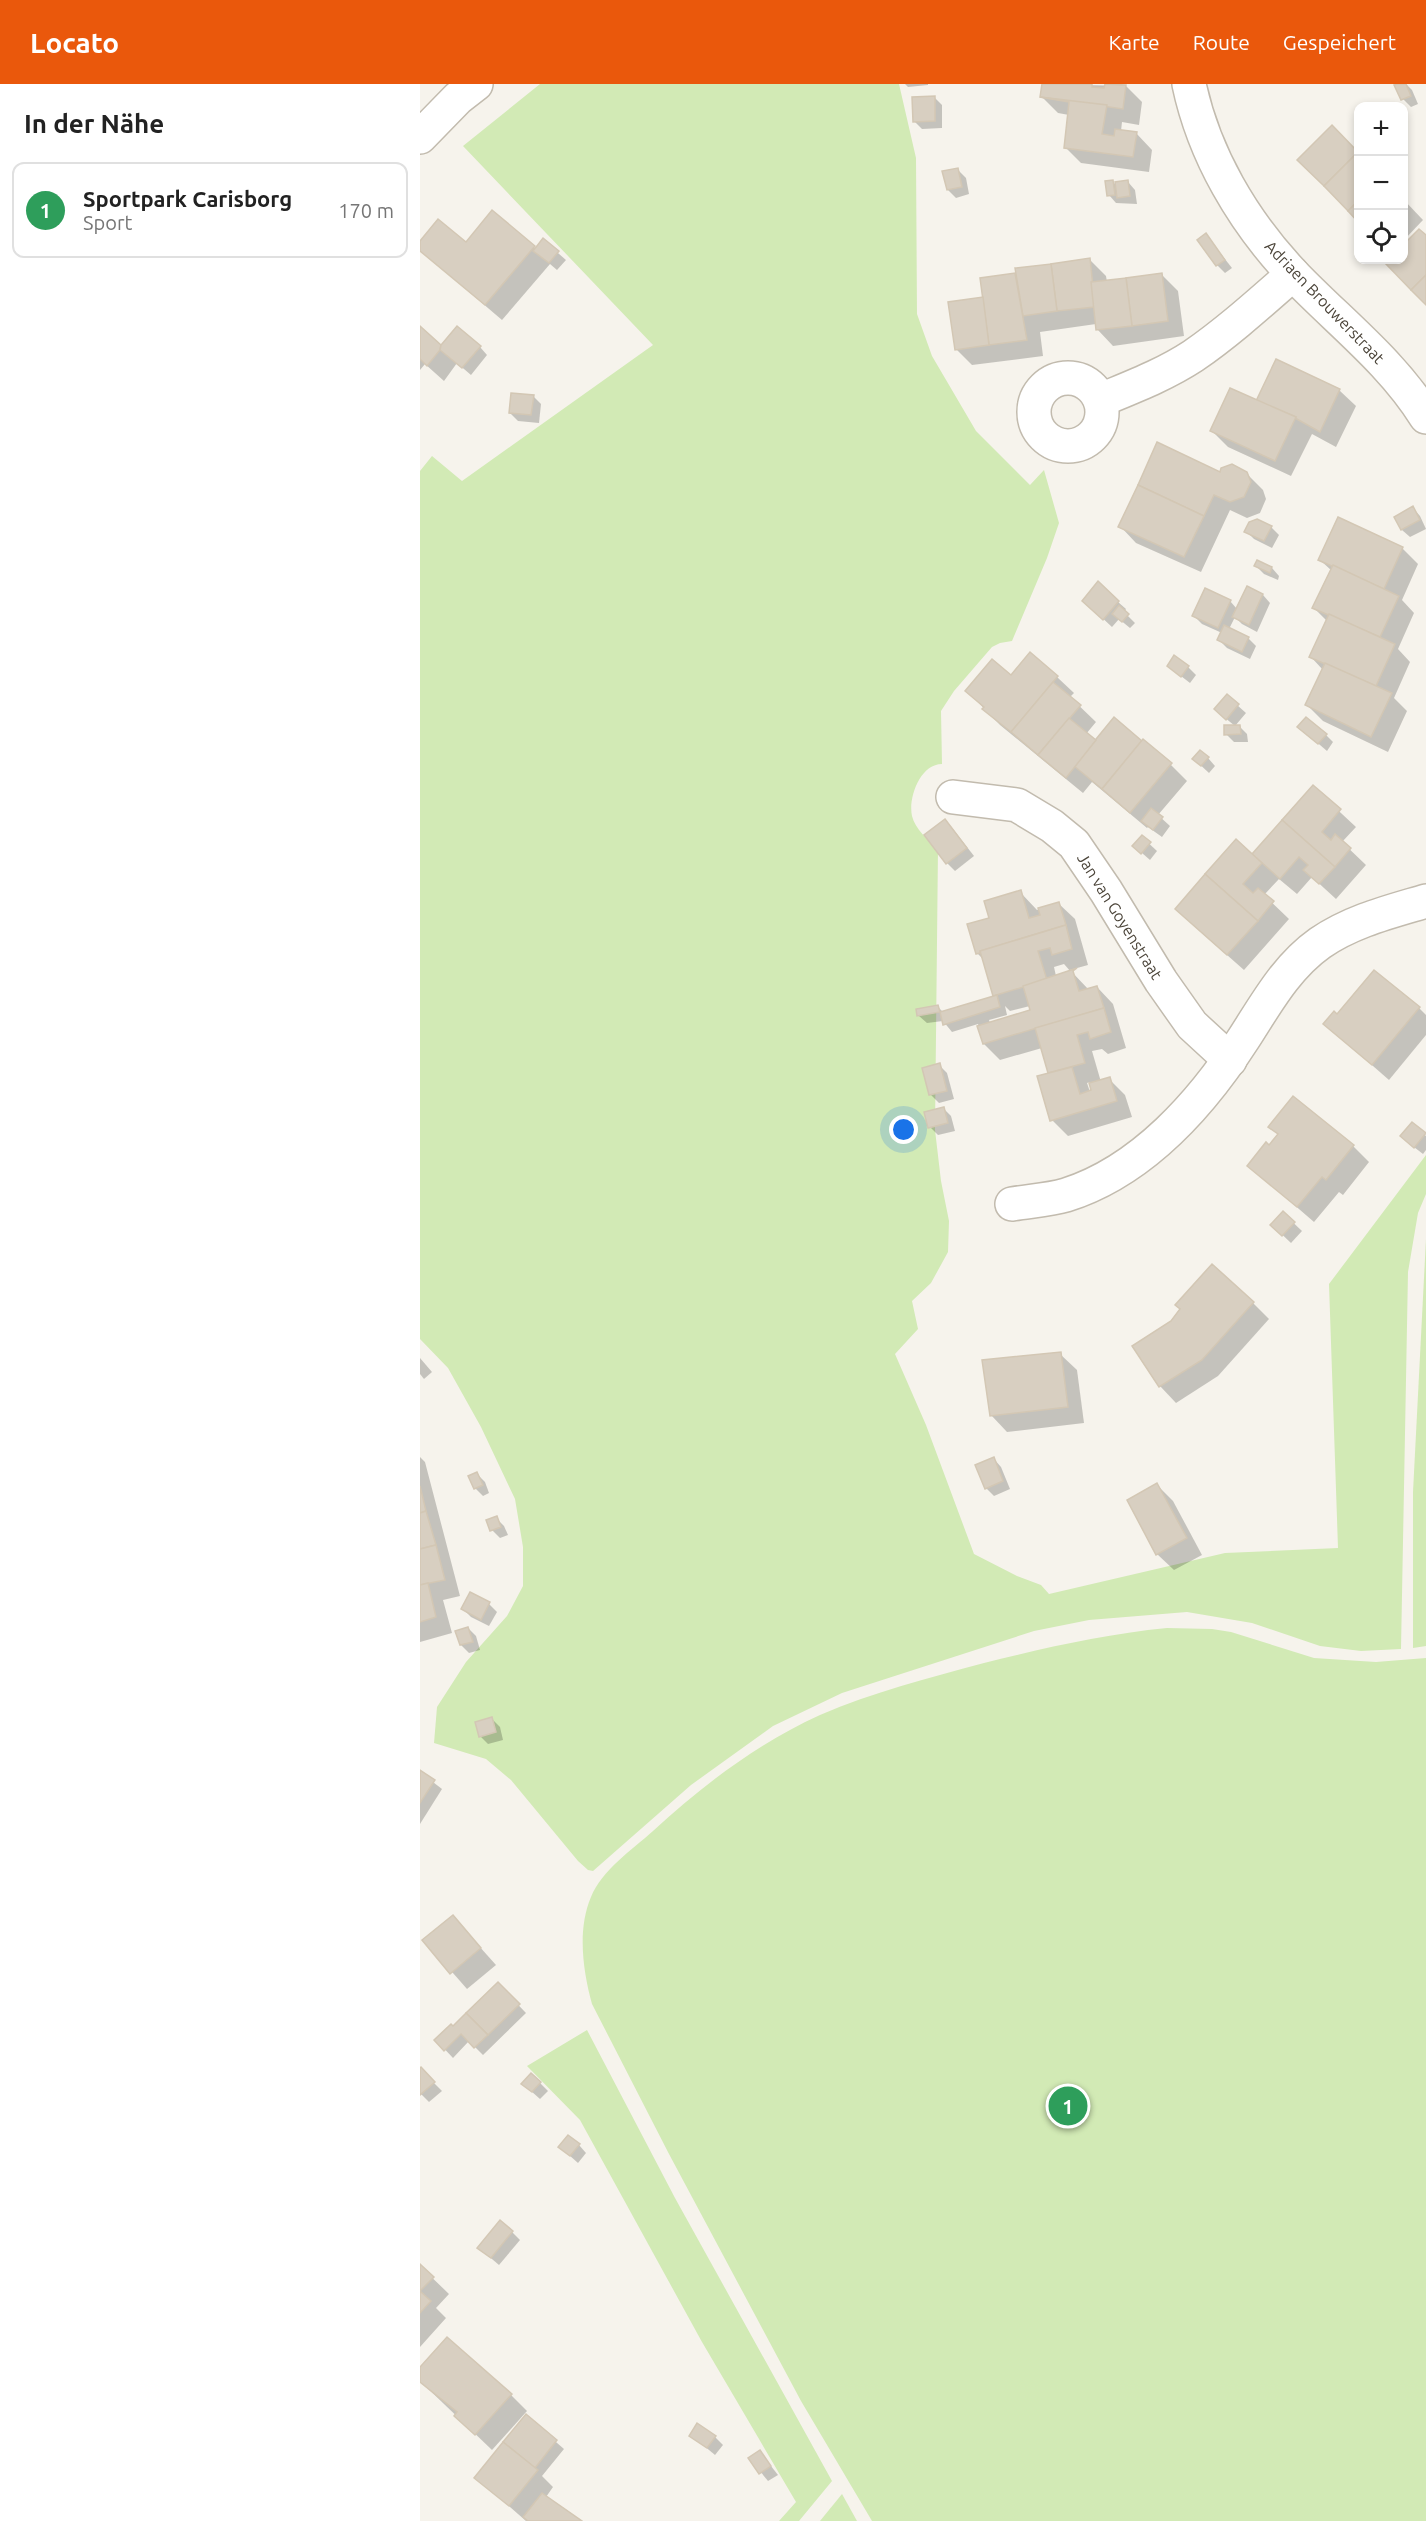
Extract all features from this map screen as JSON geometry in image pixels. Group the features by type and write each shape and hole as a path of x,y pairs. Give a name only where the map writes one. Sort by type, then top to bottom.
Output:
{"street":[{"name":"Adriaen Brouwerstraat","path":"1189,84 1195,112 1213,158 1238,202 1265,241 1293,274 1355,332 1411,393 1426,417"},
{"path":"420,137 460,88"},
{"path":"1101,400 1157,376 1192,356 1244,317 1293,274"},
{"name":"Jan van Goyenstraat","path":"953,797 1017,805 1052,826 1074,844 1106,891 1161,981 1192,1025 1230,1060"},
{"path":"1012,1203 1065,1196 1097,1182 1157,1143 1192,1109 1230,1060 1287,973 1319,943 1373,916 1426,901"}],"green space":[{"path":"540,84 899,84 916,158 917,314 932,356 976,431 1030,485 1044,470 1059,523 1047,558 1012,641 992,647 954,691 941,711 942,764 934,765 927,770 917,783 911,809 919,830 938,848 935,1130 941,1181 949,1221 948,1252 931,1283 912,1301 918,1329 895,1354 926,1425 974,1554 1017,1576 1041,1585 1049,1594 1225,1553 1338,1548 1329,1284 1426,1155 1426,1194 1418,1213 1408,1272 1401,1649 1361,1651 1320,1646 1252,1623 1187,1612 1089,1620 1034,1631 842,1693 773,1726 691,1785 593,1871 588,1870 578,1861 511,1780 486,1759 434,1743 437,1707 466,1662 507,1616 523,1586 523,1547 515,1499 481,1427 448,1368 420,1339 420,471 432,456 462,481 653,345 463,146"},
{"path":"1426,1239 1426,1646 1413,1648 1413,1492"},
{"path":"1167,1628 1212,1629 1231,1632 1314,1658 1376,1662 1426,1658 1426,2521 872,2521 801,2401 592,2004 583,1950 584,1923 591,1897 610,1869 711,1781 775,1738 820,1715 881,1692 984,1663 1075,1642"},
{"path":"587,2030 675,2198 832,2481 799,2521 779,2521 796,2502 702,2342 580,2120 527,2066"},
{"path":"842,2494 857,2521 820,2521"}],"building":[{"path":"1042,84 1092,84 1092,87 1104,88 1105,84 1126,85 1123,109 1040,97"},
{"path":"1406,84 1411,96 1401,100 1394,85"},
{"path":"935,96 935,121 913,122 912,97"},
{"path":"1040,97 1107,105 1102,134 1114,136 1115,129 1137,132 1133,157 1064,148 1069,102"},
{"path":"1332,125 1354,148 1354,156 1324,186 1297,160"},
{"path":"1354,156 1354,205 1348,211 1324,186"},
{"path":"958,168 962,187 947,190 942,171"},
{"path":"1113,180 1115,195 1107,196 1105,181"},
{"path":"1128,180 1130,196 1117,198 1115,182"},
{"path":"1354,205 1354,218 1348,211"},
{"path":"492,210 535,246 485,305 420,251 420,241 438,219 466,242"},
{"path":"1419,229 1426,235 1426,275 1411,290 1386,264 1408,264 1408,240"},
{"path":"1206,233 1225,260 1216,266 1197,240"},
{"path":"543,238 559,251 549,263 533,251"},
{"path":"1090,258 1095,307 1057,311 1051,264"},
{"path":"1051,264 1057,311 1023,316 1015,268"},
{"path":"1015,273 1027,340 989,345 980,278"},
{"path":"1162,273 1168,321 1132,326 1126,278"},
{"path":"1426,275 1426,305 1411,290"},
{"path":"1126,278 1132,326 1096,330 1091,282"},
{"path":"983,297 989,345 955,350 948,302"},
{"path":"420,326 441,345 440,350 427,366 420,359"},
{"path":"457,326 481,346 462,368 440,350 441,345"},
{"path":"1276,359 1340,389 1320,432 1296,417 1256,401"},
{"path":"1230,388 1296,417 1275,461 1210,431"},
{"path":"511,393 534,395 531,415 509,413"},
{"path":"1157,442 1220,472 1221,468 1232,464 1247,472 1251,482 1244,497 1230,502 1214,495 1204,516 1138,485"},
{"path":"1138,485 1204,516 1184,557 1118,527"},
{"path":"1413,506 1420,520 1401,530 1394,517"},
{"path":"1338,517 1403,547 1384,589 1318,560"},
{"path":"1257,519 1272,526 1264,541 1244,532 1249,522"},
{"path":"1257,560 1272,567 1270,573 1254,566"},
{"path":"1333,565 1399,596 1380,637 1312,608"},
{"path":"1098,581 1119,601 1103,620 1082,601"},
{"path":"1247,586 1263,594 1249,625 1232,617"},
{"path":"1205,588 1231,600 1218,628 1192,616"},
{"path":"1119,605 1129,614 1122,622 1112,614"},
{"path":"1329,614 1395,644 1376,686 1309,657"},
{"path":"1224,625 1249,637 1242,652 1217,640"},
{"path":"1030,652 1058,676 1011,732 982,709 984,707 965,691 992,659 1011,675"},
{"path":"1174,655 1189,666 1181,677 1167,666"},
{"path":"1325,663 1392,693 1371,737 1305,705"},
{"path":"1053,682 1081,705 1038,755 1011,732"},
{"path":"1227,694 1239,704 1226,720 1214,709"},
{"path":"1114,717 1142,741 1102,789 1074,766"},
{"path":"1306,717 1327,734 1318,744 1297,727"},
{"path":"1069,718 1096,740 1066,778 1038,755"},
{"path":"1224,725 1240,725 1241,734 1224,735"},
{"path":"1143,739 1172,763 1130,813 1102,789"},
{"path":"1200,750 1209,757 1201,766 1192,759"},
{"path":"1313,785 1341,809 1322,832 1331,840 1335,834 1351,848 1335,867 1282,820"},
{"path":"1151,808 1163,817 1153,830 1141,821"},
{"path":"945,819 967,848 946,864 924,835"},
{"path":"1282,820 1335,867 1319,884 1303,870 1308,865 1299,857 1280,879 1252,854"},
{"path":"1142,835 1151,842 1141,854 1132,846"},
{"path":"1236,839 1262,863 1243,884 1253,893 1258,888 1274,901 1258,921 1205,874"},
{"path":"1205,874 1258,921 1227,955 1175,909"},
{"path":"1021,890 1029,918 1040,915 1038,908 1059,902 1066,925 976,954 967,924 989,918 984,901"},
{"path":"1066,925 1072,949 1052,955 1050,948 1038,951 1047,980 993,996 980,951"},
{"path":"1077,968 1073,971 1079,991 1097,986 1104,1008 983,1044 977,1026 1030,1010 1023,986"},
{"path":"1374,970 1420,1007 1372,1065 1323,1024 1334,1011 1337,1014"},
{"path":"997,995 1000,1007 943,1025 940,1012"},
{"path":"938,1005 940,1012 917,1016 916,1009"},
{"path":"1104,1008 1111,1032 1090,1039 1088,1032 1077,1035 1085,1063 1048,1073 1035,1028"},
{"path":"940,1063 947,1091 929,1095 922,1068"},
{"path":"1072,1067 1080,1094 1091,1090 1089,1083 1110,1077 1117,1101 1050,1121 1037,1076"},
{"path":"1293,1096 1354,1145 1326,1180 1322,1177 1297,1207 1247,1166 1266,1142 1269,1145 1278,1134 1268,1127"},
{"path":"944,1107 948,1123 928,1128 924,1112"},
{"path":"1412,1122 1426,1133 1414,1148 1400,1136"},
{"path":"1283,1211 1295,1222 1282,1236 1270,1225"},
{"path":"1212,1264 1254,1302 1202,1360 1159,1387 1132,1346 1171,1321 1180,1309 1175,1305"},
{"path":"1061,1352 1068,1407 990,1416 982,1360"},
{"path":"994,1457 1003,1481 985,1489 975,1465"},
{"path":"477,1472 483,1485 474,1489 468,1476"},
{"path":"1157,1483 1187,1538 1156,1555 1127,1500"},
{"path":"420,1486 426,1511 420,1513"},
{"path":"426,1511 436,1545 420,1549 420,1513"},
{"path":"497,1516 501,1527 490,1531 486,1520"},
{"path":"436,1545 445,1580 420,1585 420,1549"},
{"path":"428,1583 436,1617 420,1622 420,1585"},
{"path":"470,1592 490,1602 481,1620 461,1609"},
{"path":"468,1627 473,1642 460,1645 455,1631"},
{"path":"492,1717 496,1732 479,1737 475,1722"},
{"path":"420,1770 435,1780 420,1803"},
{"path":"453,1915 481,1948 450,1974 422,1940"},
{"path":"498,1982 520,2004 488,2035 466,2013"},
{"path":"466,2013 488,2035 474,2048 461,2034 444,2051 434,2040"},
{"path":"420,2068 435,2082 420,2095"},
{"path":"531,2073 541,2082 532,2092 521,2084"},
{"path":"568,2135 580,2144 570,2156 558,2147"},
{"path":"500,2220 513,2231 491,2258 477,2248"},
{"path":"420,2264 434,2277 420,2291"},
{"path":"420,2291 431,2301 420,2313"},
{"path":"447,2337 512,2394 475,2435 454,2416 457,2412 420,2382 420,2367"},
{"path":"526,2414 557,2440 535,2468 503,2442"},
{"path":"697,2423 716,2436 707,2448 689,2436"},
{"path":"503,2442 538,2470 509,2506 474,2478"},
{"path":"760,2450 771,2466 759,2474 748,2458"},
{"path":"542,2493 582,2521 528,2521 523,2517"}],"place":[{"name":"Sportpark Carisborg","path":"1068,2106"}]}
